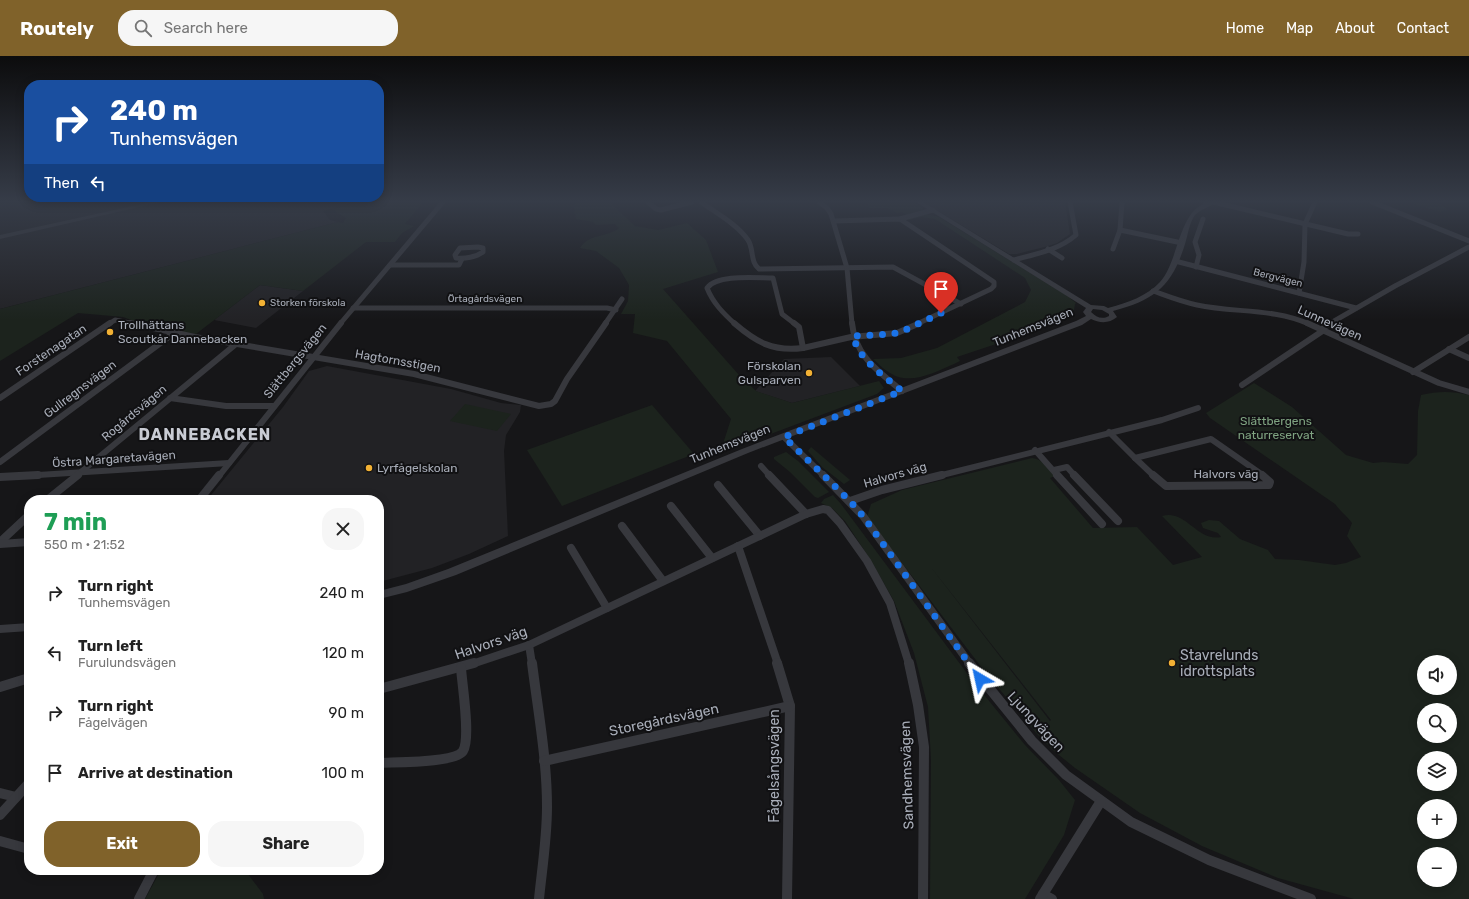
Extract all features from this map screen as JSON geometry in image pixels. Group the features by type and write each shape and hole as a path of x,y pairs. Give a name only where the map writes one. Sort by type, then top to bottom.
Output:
{"street":[{"name":"Slättbergsvägen","path":"202,495 353,308 410,241"},
{"path":"748,241 751,247 754,264 759,269 893,267 960,304"},
{"path":"840,241 847,268 853,336 856,347 864,357 902,391"},
{"path":"803,348 799,327 782,314 773,278 722,280 710,284 707,288 713,301 729,318 753,338 766,346 778,350 803,348 853,336 886,335 903,331 991,289 994,286 994,282 933,241"},
{"path":"984,241 1091,308 1099,307 1108,310 1113,315 1110,319 1101,320 1091,316 1088,312 1091,308"},
{"path":"1014,260 1048,250 1069,241"},
{"path":"1114,249 1116,241"},
{"path":"1108,310 1126,305 1153,291 1166,279 1182,243 1174,241"},
{"path":"1195,241 1199,255 1196,267"},
{"path":"1300,293 1304,262 1305,241"},
{"path":"1242,385 1356,308 1394,286 1469,247"},
{"path":"460,248 483,248 484,252 479,255 462,259 456,258 455,255 460,248"},
{"path":"1048,250 1062,258"},
{"path":"390,265 459,265 462,259"},
{"name":"Bergvägen","path":"1175,261 1356,308"},
{"name":"Lunnevägen","path":"1153,291 1206,306 1277,314 1298,319 1439,384 1469,392"},
{"name":"Hagtornsstigen","path":"115,320 174,333 445,380 539,406 544,406 555,401 571,373 616,310 622,299"},
{"name":"Örtagårdsvägen","path":"353,308 607,308 616,310"},
{"name":"Tunhemsvägen","path":"384,594 407,588 452,572 745,451 1073,326 1091,316"},
{"name":"Forstenagatan","path":"0,398 115,320"},
{"name":"Gullregnsvägen","path":"0,462 174,333"},
{"path":"1413,372 1469,337"},
{"name":"Rogårdsvägen","path":"53,495 236,344"},
{"path":"1450,349 1469,358"},
{"path":"170,398 226,406 274,406"},
{"name":"Halvors väg","path":"850,501 882,490 1035,450 1162,420 1198,408"},
{"name":"Halvors väg","path":"1109,432 1135,458 1161,483 1166,486 1262,486 1270,482 1264,476 1211,439 1135,458"},
{"name":"Ljungvägen","path":"784,437 850,501 863,516 980,679 1032,740 1066,775 1131,822 1209,860 1311,899"},
{"path":"1035,450 1102,524"},
{"name":"Östra Margaretavägen","path":"0,477 229,463"},
{"path":"761,466 806,514"},
{"path":"1054,470 1067,467 1118,520"},
{"path":"718,485 760,536"},
{"path":"671,506 712,558"},
{"name":"Halvors väg","path":"384,688 460,668 529,645 806,514 823,509"},
{"name":"Sandhemsvägen","path":"823,509 828,510 840,523 867,561 890,603 907,656 918,705 924,748 923,899"},
{"path":"0,543 24,520"},
{"path":"622,526 662,581"},
{"path":"0,543 24,542"},
{"name":"Fågelsångsvägen","path":"738,546 786,689 790,706 787,899"},
{"path":"571,548 607,608"},
{"path":"0,629 24,627"},
{"path":"529,645 544,761 546,814 545,849 539,899"},
{"path":"384,763 449,759 460,755 464,749 466,730 460,668"},
{"path":"0,687 24,680"},
{"name":"Storegårdsvägen","path":"544,761 790,706"},
{"path":"0,815 24,788"},
{"path":"0,793 16,797"},
{"path":"1045,898 1101,801"},
{"path":"0,842 24,848"},
{"path":"139,899 151,875"}],"shaded area":[{"path":"0,241 263,241 0,309"},
{"path":"988,241 1059,241 1048,246 1017,254 1009,254"},
{"name":"Storken förskola","path":"260,285 303,291 256,328 214,320"},
{"name":"Förskolan Gulsparven","path":"831,357 860,386 792,403 755,391 784,359"},
{"name":"Lyrfågelskolan","path":"327,366 451,389 501,403 521,405 520,412 506,435 504,451 508,536 469,554 432,568 384,581 384,495 211,495 283,407 309,371"}],"green space":[{"path":"263,241 396,241 366,242 303,291 260,285 196,334 165,329 168,326 146,321 142,324 123,317 78,313 0,361 0,309"},
{"path":"586,241 707,241 718,272 663,289 739,375 756,391 792,403 879,381 884,388 877,394 720,453 731,419 667,341 633,333 635,314 621,314 628,301 629,285 619,268 596,251 580,248"},
{"path":"969,241 979,241 1066,295 1076,303 1074,310 1070,315 999,343 957,357 960,361 946,368 920,377 903,378 895,376 873,359 901,358 937,348 1025,302 1031,290 1025,278"},
{"name":"Slättbergens naturreservat","path":"1254,383 1292,407 1346,455 1373,463 1383,462 1408,464 1417,455 1418,411 1421,395 1445,392 1469,395 1469,899 1354,899 1278,878 1202,846 1140,813 1075,768 1054,751 1037,734 985,672 867,517 871,504 902,490 1032,458 1045,464 1055,476 1050,478 1093,528 1137,527 1173,565 1202,557 1162,516 1170,515 1178,517 1205,535 1213,537 1221,537 1218,533 1203,528 1201,523 1209,520 1219,521 1240,539 1268,550 1275,559 1299,560 1335,565 1346,563 1361,557 1347,536 1352,523 1335,504 1210,418 1206,413","holes":["930,566 1051,720 1050,721"]},
{"path":"465,404 511,414 497,431 450,421"},
{"path":"652,405 694,454 562,506 527,450"},
{"path":"811,447 850,480 844,484 822,467 808,451"},
{"path":"786,452 798,461 829,492 818,498 815,497 790,472 774,459 774,457"},
{"path":"833,495 972,680 1025,745 1059,780 1075,800 1064,835 1025,899 930,899 931,760 928,707 914,653 894,601 870,559 845,521 832,508 821,503 824,499"},
{"path":"158,875 249,875 263,894 264,899 145,899"}],"place":[{"name":"Storken förskola","path":"262,303"},
{"name":"Trollhättans Scoutkår Dannebacken","path":"110,332"},
{"name":"Förskolan Gulsparven","path":"809,373"},
{"name":"Lyrfågelskolan","path":"369,468"},
{"name":"Stavrelunds idrottsplats","path":"1172,663"}],"district":[{"name":"DANNEBACKEN","path":"205,434"}],"route":[{"path":"941,313 903,331 892,334 853,336 856,347 864,357 902,391 784,437 850,501 863,516 980,679"}]}
